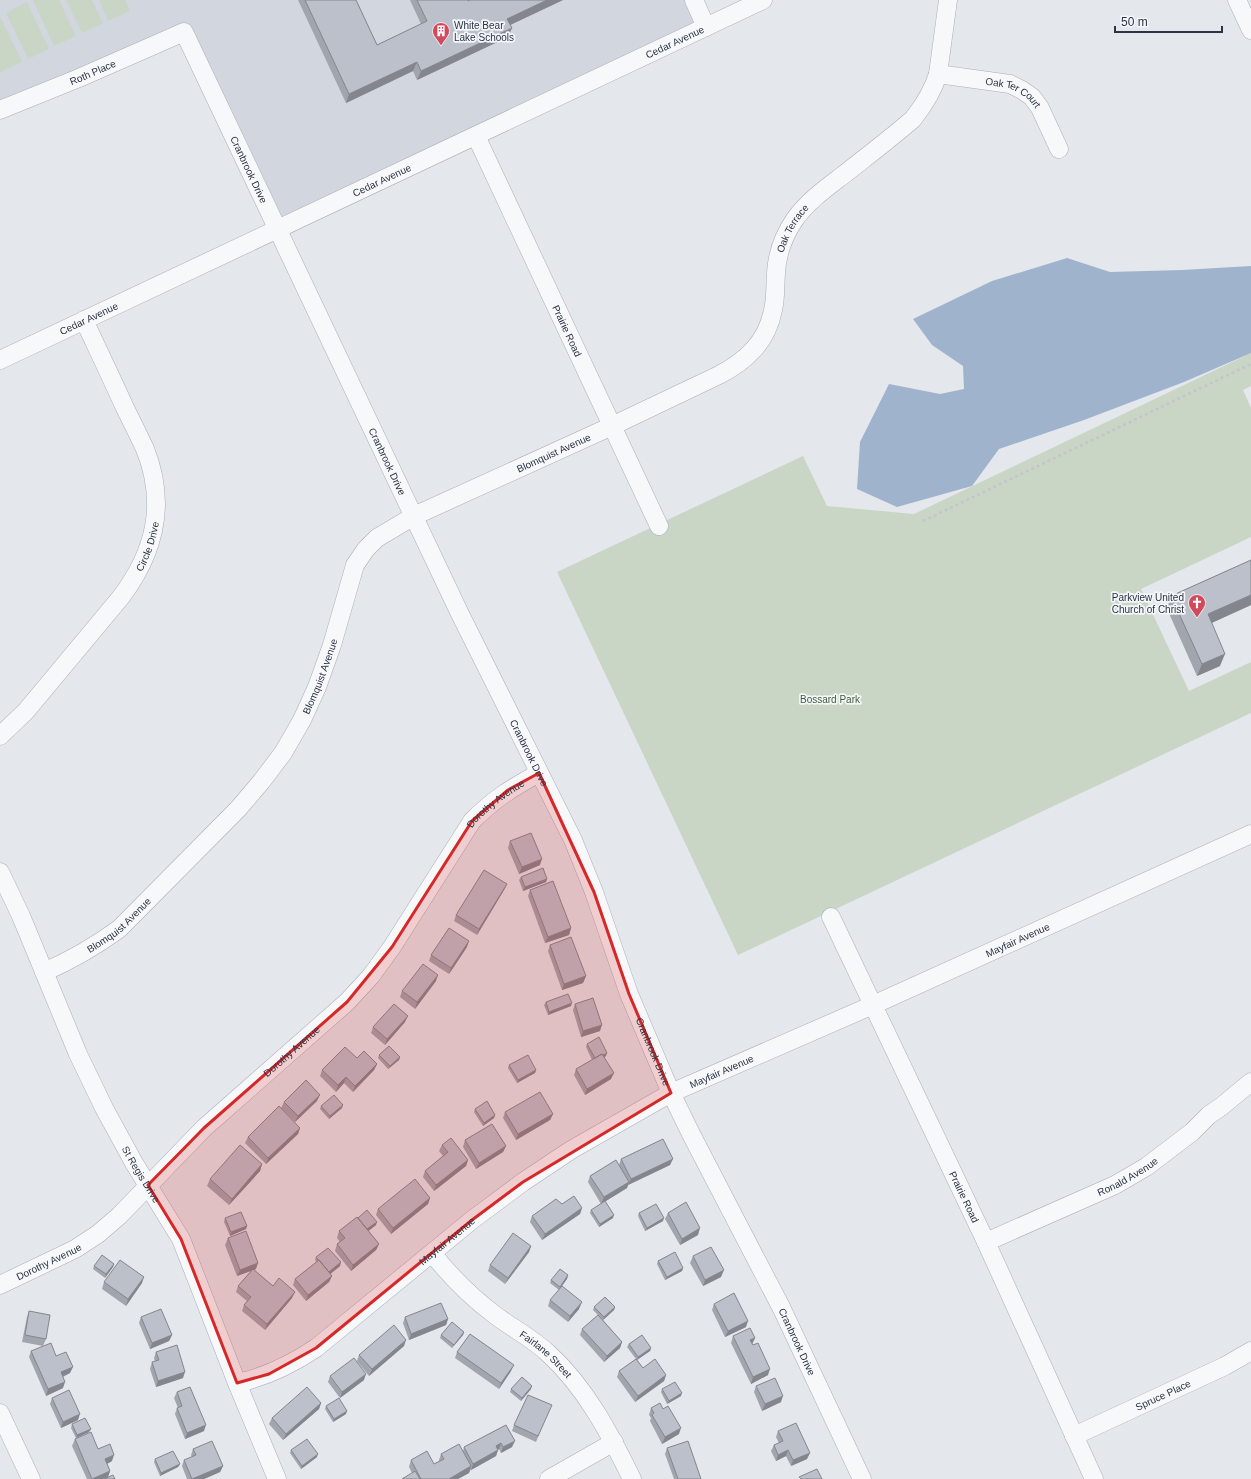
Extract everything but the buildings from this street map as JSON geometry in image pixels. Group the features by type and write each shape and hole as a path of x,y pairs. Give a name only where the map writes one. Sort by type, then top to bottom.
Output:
{"street":[{"path":"694,0 706,27"},
{"name":"Cedar Avenue","path":"0,360 763,0"},
{"name":"Oak Terrace","path":"612,426 735,367 747,357 760,341 769,325 773,310 779,254 784,237 795,219 813,199 913,119 926,102 938,74 948,0"},
{"name":"Roth Place","path":"0,110 79,78 184,32"},
{"name":"Cranbrook Drive","path":"184,32 414,516 572,840 594,892 629,994 671,1093 782,1308 862,1479"},
{"name":"Oak Ter Court","path":"938,74 1010,84 1022,90 1032,98 1040,108 1059,149"},
{"name":"Prairie Road","path":"476,136 659,526"},
{"name":"Circle Drive","path":"0,736 26,711 121,598 134,581 144,562 152,540 156,517 156,495 152,473 145,450 84,320"},
{"name":"Blomquist Avenue","path":"44,972 97,946 118,930 238,809 261,782 283,753 302,720 317,687 332,645 356,565 366,549 377,538 414,516 612,426"},
{"name":"Dorothy Avenue","path":"0,1285 75,1249 98,1234 119,1216 204,1128 348,1002 371,976 392,947 472,821 489,804 508,790 539,773"},
{"name":"Mayfair Avenue","path":"237,1383 269,1374 294,1362 316,1348 472,1220 523,1182 571,1150 671,1093 873,1005 1251,834"},
{"name":"St Regis Drive","path":"0,872 21,916 78,1054 104,1108 181,1239 237,1383 277,1479"},
{"name":"Prairie Road","path":"832,917 986,1242 1094,1479"},
{"name":"Ronald Avenue","path":"986,1242 1115,1185 1146,1167 1192,1132 1209,1115 1251,1082"},
{"name":"Fairlane Street","path":"432,1253 468,1293 495,1316 522,1332 548,1353 571,1376 588,1399 614,1442 632,1479"},
{"name":"Spruce Place","path":"1074,1436 1225,1366 1251,1351"},
{"path":"0,1413 31,1479"},
{"path":"550,1479 614,1442"}],"path":[{"path":"923,521 1251,364"}],"highlighted area":[{"path":"539,773 594,892 629,994 671,1093 523,1182 472,1220 316,1348 269,1374 237,1383 181,1239 148,1185 204,1128 347,1002 392,947 472,821 508,790"}],"shaded area":[{"path":"0,0 694,0 706,27 277,229 184,32 0,110"}],"green space":[{"path":"33,0 59,0 76,36 54,46"},
{"path":"66,0 92,0 103,23 82,33"},
{"path":"99,0 125,0 130,11 108,21"},
{"path":"27,2 49,49 28,59 6,13"},
{"path":"0,16 22,62 0,72"},
{"name":"Bossard Park","path":"1251,353 1251,386 1243,390 1251,408 1251,537 1141,589 1189,691 1251,662 1251,713 738,955 557,572 803,456 827,506 914,514"}],"water":[{"path":"1067,258 1110,272 1251,266 1251,353 1184,382 1084,420 999,449 972,486 897,507 857,489 860,442 889,384 940,394 964,389 963,366 932,345 913,319 992,281"}],"place":[{"name":"White Bear Lake Schools","path":"441,46"},
{"name":"Parkview United Church of Christ","path":"1197,618"}]}
